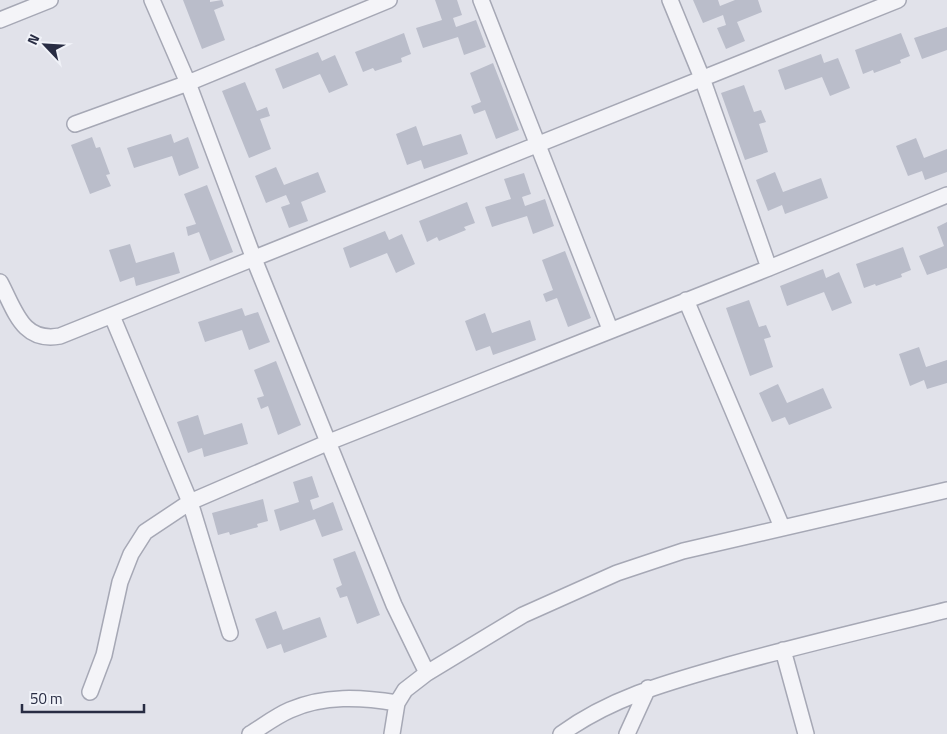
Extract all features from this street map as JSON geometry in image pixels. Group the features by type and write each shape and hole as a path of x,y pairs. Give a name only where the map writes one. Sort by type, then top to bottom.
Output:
{"street":[{"path":"0,20 50,0"},
{"path":"152,0 188,83 254,259 394,605 427,672"},
{"path":"76,124 188,83 389,0"},
{"path":"481,0 610,329"},
{"path":"670,0 702,78 769,268"},
{"path":"0,282 22,322 32,334 46,339 60,336 898,0"},
{"path":"90,692 104,655 120,582 131,554 145,532 190,502 329,442 610,329 769,268 947,195"},
{"path":"686,300 782,527"},
{"path":"112,316 190,502 230,633"},
{"path":"392,734 397,703 404,690 427,672 523,615 617,573 683,551 947,490"},
{"path":"561,734 580,720 648,688 783,650 947,610"},
{"path":"783,650 806,734"},
{"path":"626,734 648,688"},
{"path":"250,734 289,710 309,703 340,698 367,698 397,703"}],"building":[{"path":"183,0 210,0 210,2 222,0 224,6 214,10 225,40 202,49"},
{"path":"435,0 457,0 462,15 453,18 456,27 476,20 486,47 464,55 458,37 423,48 416,28 442,20"},
{"path":"693,0 718,0 720,6 735,0 758,0 762,12 737,22 745,41 726,49 717,28 726,25 723,15 703,23"},
{"path":"947,27 947,50 922,59 914,38"},
{"path":"404,33 411,54 401,58 402,62 375,71 373,68 363,72 355,52"},
{"path":"901,33 910,56 900,60 901,63 874,73 873,70 863,74 855,50"},
{"path":"318,52 322,61 335,55 348,85 329,93 320,74 283,89 275,69"},
{"path":"821,54 824,63 838,58 850,88 830,96 822,77 785,90 778,70"},
{"path":"493,63 519,130 496,139 485,110 474,114 471,106 481,102 470,73"},
{"path":"245,82 257,111 267,107 270,116 260,119 271,149 249,158 222,91"},
{"path":"744,85 754,112 761,110 766,122 759,124 768,152 745,160 721,93"},
{"path":"416,126 423,146 461,134 468,154 424,169 421,160 407,165 396,134"},
{"path":"171,134 174,143 188,137 199,168 179,176 172,156 134,168 127,148"},
{"path":"92,137 96,148 100,147 110,174 106,175 111,186 90,194 71,145"},
{"path":"916,138 924,158 947,149 947,172 925,180 922,171 908,176 896,146"},
{"path":"276,167 284,185 318,172 326,192 301,202 308,221 289,228 281,207 290,204 286,195 266,203 255,176"},
{"path":"775,172 783,192 821,178 828,198 785,214 782,205 768,211 756,180"},
{"path":"524,173 531,194 522,197 525,206 545,199 554,226 533,234 527,216 492,227 485,207 511,199 504,179"},
{"path":"207,185 233,252 210,261 199,232 188,236 186,227 196,224 184,194"},
{"path":"467,202 475,223 464,227 466,230 439,241 437,237 427,242 419,221"},
{"path":"947,222 947,268 927,275 919,256 944,246 937,227"},
{"path":"385,231 389,240 402,234 415,264 396,273 387,253 350,268 343,248"},
{"path":"130,244 136,263 174,252 180,273 136,286 134,277 120,282 109,250"},
{"path":"903,247 911,270 901,274 902,277 864,288 856,264"},
{"path":"565,251 591,318 568,327 557,298 546,302 543,294 553,290 542,260"},
{"path":"823,269 826,278 839,272 852,303 832,311 824,292 787,306 780,286"},
{"path":"749,300 759,327 766,325 771,337 764,339 773,367 750,376 726,308"},
{"path":"242,308 245,316 258,312 270,342 249,350 242,330 205,342 198,322"},
{"path":"485,313 492,333 530,320 536,340 493,355 490,346 476,351 465,321"},
{"path":"919,347 926,367 947,360 947,383 927,389 924,380 910,386 899,354"},
{"path":"276,361 301,425 278,435 268,406 261,409 257,398 264,396 254,370"},
{"path":"778,384 787,403 823,388 832,408 789,425 785,417 772,422 759,393"},
{"path":"198,415 204,435 242,423 248,444 204,457 202,448 188,453 177,422"},
{"path":"312,476 319,497 310,500 313,510 333,502 343,530 322,537 315,519 280,531 274,510 299,502 293,482"},
{"path":"263,499 268,521 257,524 258,527 230,535 229,532 218,535 212,513"},
{"path":"355,551 380,615 357,624 347,596 340,598 336,588 342,585 333,559"},
{"path":"276,611 283,630 320,617 327,637 284,653 281,644 267,649 255,619"}]}
